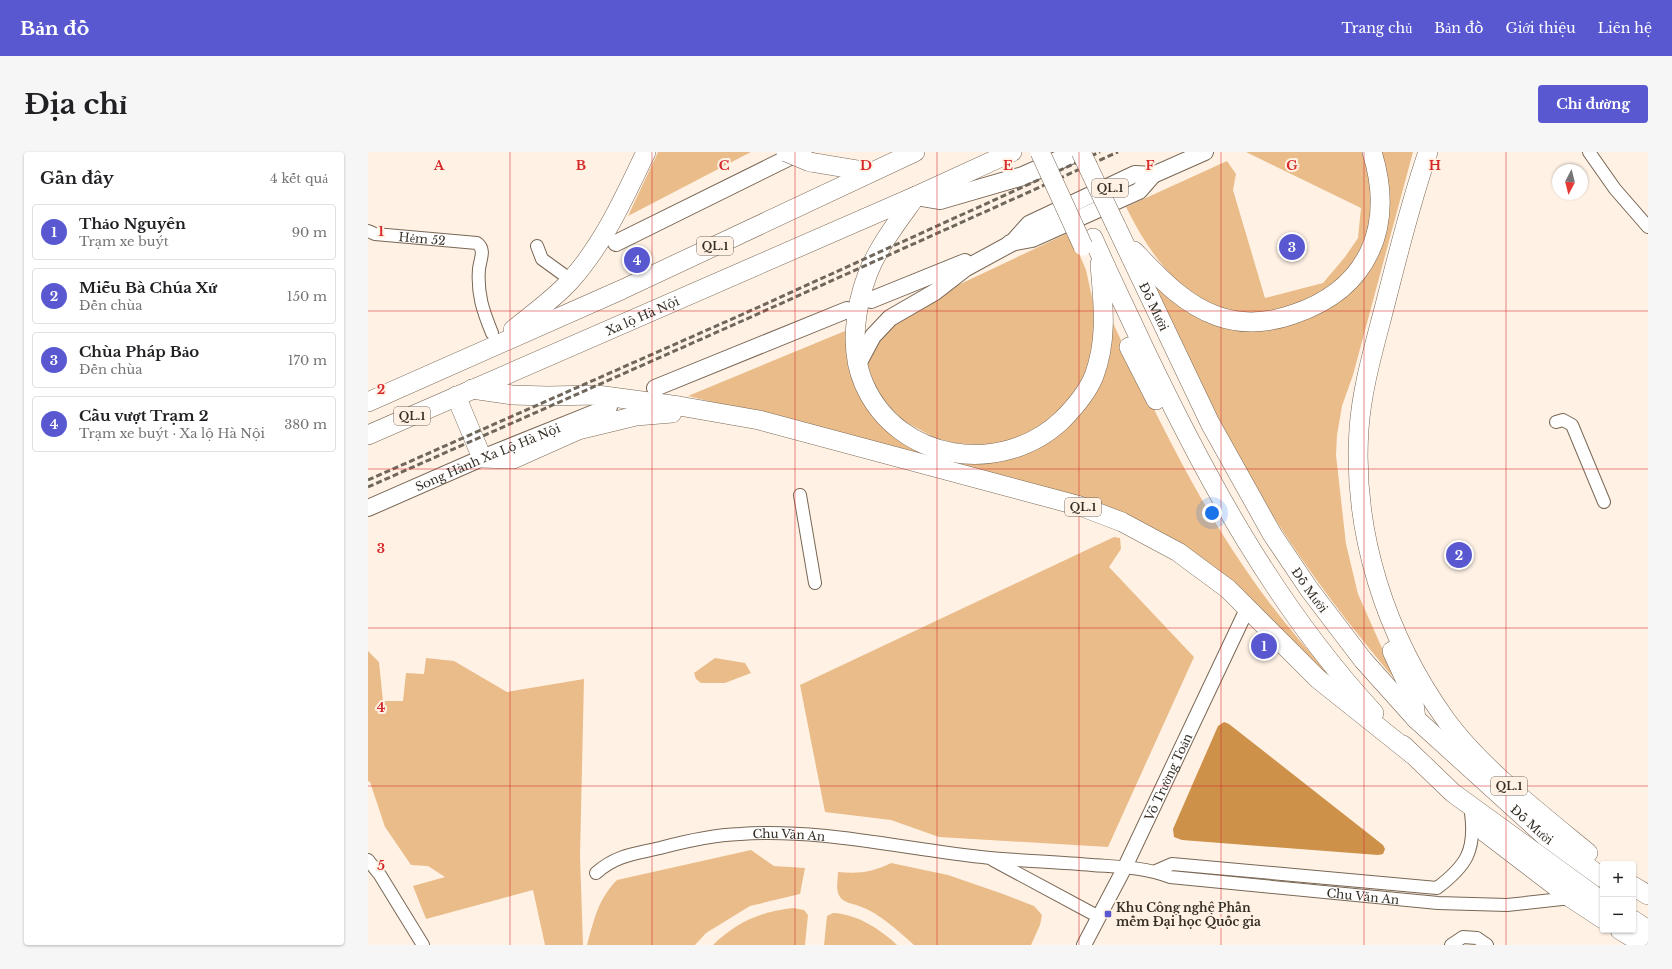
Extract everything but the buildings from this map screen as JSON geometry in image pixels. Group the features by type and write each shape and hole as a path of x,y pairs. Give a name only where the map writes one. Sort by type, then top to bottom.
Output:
{"highway":[{"path":"528,318 571,280 590,255 616,214 646,152"},
{"path":"786,152 870,172"},
{"name":"QL.1","path":"372,395 495,339 620,290 915,152"},
{"name":"Xa lộ Hà Nội","path":"368,436 916,196 1012,152"},
{"name":"QL.1","path":"1040,152 1091,245"},
{"name":"QL.1","path":"1053,152 1091,245 1102,286 1143,376 1162,411 1248,560 1287,615 1371,721"},
{"name":"QL.1","path":"1081,152 1122,230"},
{"name":"QL.1","path":"1094,152 1122,230"},
{"path":"1416,719 1413,696 1395,659 1366,590 1357,556 1351,511 1348,468 1349,426 1358,384 1400,217 1419,152"},
{"name":"Đỗ Mười","path":"1428,152 1406,221 1365,388 1359,429 1359,469 1362,510 1368,550 1378,586 1402,646 1447,721 1477,756 1522,798 1600,863"},
{"name":"Đỗ Mười","path":"1122,230 1147,264 1189,301 1203,310 1217,316 1248,322 1265,321 1300,312 1321,302 1343,287 1355,276 1364,263 1377,231 1380,212 1381,191 1374,158"},
{"name":"QL.1","path":"916,196 886,238 868,274 860,298 855,346 858,364 864,383 872,399 897,426 920,442 948,451 981,455 1007,452 1022,447 1046,434 1058,424 1078,402 1090,383 1098,365 1104,333 1102,286"},
{"name":"Đỗ Mười","path":"1122,230 1210,423 1272,534 1309,589 1363,660 1416,719 1545,836 1600,876"},
{"name":"Đỗ Mười","path":"1091,245 1180,423 1220,498 1265,572 1334,666 1412,754 1453,793 1600,900"},
{"path":"495,339 528,318 596,288 620,290"},
{"path":"464,393 482,458 513,459 578,430 636,416 709,411"},
{"name":"QL.1","path":"464,393 548,396 598,394 709,411 782,426 1080,506 1122,522 1178,552 1228,589 1246,610 1318,679 1412,754"},
{"name":"Đỗ Mười","path":"1469,804 1486,833 1571,898 1600,917"},
{"path":"1636,888 1648,895"},
{"path":"1636,900 1648,908"},
{"path":"1636,922 1648,930"},
{"path":"1625,933 1645,945"}],"main road":[{"path":"916,196 940,200 1023,176 1077,152"},
{"path":"858,364 873,336 890,318 935,292 966,268 1012,243 1029,224 1135,174 1152,175 1205,152"},
{"path":"1360,152 1374,158"},
{"path":"616,243 805,157"},
{"path":"871,300 1012,243"},
{"path":"655,388 847,310"},
{"name":"Song Hành Xa Lộ Hà Nội","path":"368,508 482,458 608,407"}],"street":[{"path":"1589,152 1615,189 1646,224"},
{"name":"Hẻm 52","path":"368,231 375,234 477,243 481,246 482,250 479,269 480,303 495,339"},
{"path":"537,246 542,259 571,280"},
{"path":"1556,422 1563,420 1572,425 1604,502"},
{"path":"800,495 815,582"},
{"name":"Võ Trường Toản","path":"1084,945 1125,867 1246,610"},
{"path":"1438,903 1437,888 1462,866 1469,855 1472,840 1469,804"},
{"name":"Chu Văn An","path":"596,873 607,863 634,853 691,840 740,834 783,834 872,842 988,858 1125,867 1156,871 1170,877 1438,903 1507,905 1571,898"},
{"name":"Chu Văn An","path":"988,858 1099,917"},
{"path":"368,860 380,875 423,945"},
{"name":"Chu Văn An","path":"1156,871 1172,864 1437,888"},
{"path":"1451,945 1463,937 1477,938 1487,945"}],"shaded area":[{"path":"658,152 751,152 628,216"},
{"path":"1246,152 1363,152 1370,185 1371,208 1368,231 1365,241 1349,270 1323,291 1308,300 1291,307 1274,311 1239,312 1222,308 1205,301 1192,293 1168,272 1158,260 1126,207 1227,161 1236,174 1233,190 1265,298 1323,283 1345,257 1358,238 1361,208"},
{"path":"1380,152 1413,152 1353,375 1342,406 1337,435 1336,455 1346,544 1358,594 1397,682 1353,628 1311,572 1272,515 1225,433 1181,344 1150,276 1246,327 1364,274"},
{"path":"1070,232 1086,270 1096,315 1097,332 1088,368 1071,401 1036,432 991,446 955,443 935,438 904,421 883,401 876,389 867,364 870,354 888,327 937,295"},
{"path":"1113,323 1175,451 1228,543 1267,600 1331,677 1329,678 1171,541 804,425 688,396 845,331 847,358 852,373 940,455 1053,438"},
{"path":"1114,537 1120,538 1121,549 1109,567 1194,657 1108,847 939,837 891,820 825,812 800,685"},
{"path":"368,651 379,662 383,701 403,701 406,673 424,674 426,658 454,661 507,692 584,679 580,856 583,945 545,945 533,890 426,919 413,886 445,877 428,866 411,865 385,827 370,782 368,781"},
{"path":"715,658 745,663 751,673 725,683 701,683 696,679 694,673"},
{"path":"1224,722 1229,724 1383,845 1385,849 1383,854 1378,855 1182,840 1174,837 1173,829 1218,726"},
{"path":"751,850 774,866 805,868 800,894 750,906 706,933 695,945 587,945 601,902 617,880"},
{"path":"891,863 948,875 1034,906 1042,915 1040,925 1031,945 914,945 882,918 867,909 846,902 838,894 838,872 866,872"},
{"path":"793,908 804,910 808,915 805,945 713,945 730,930 750,919 771,912"},
{"path":"833,913 851,916 868,923 897,945 824,945 827,916"}],"railway":[{"path":"368,480 741,315 1100,152"},
{"path":"368,487 1118,152"}],"place":[{"name":"Chùa Pháp Bảo","path":"1292,247"},
{"name":"Cầu vượt Trạm 2","path":"637,260"},
{"name":"Miễu Bà Chúa Xứ","path":"1459,555"},
{"name":"Thảo Nguyên","path":"1264,646"},
{"name":"Khu Công nghệ Phần mềm Đại học Quốc gia","path":"1108,914"}]}
